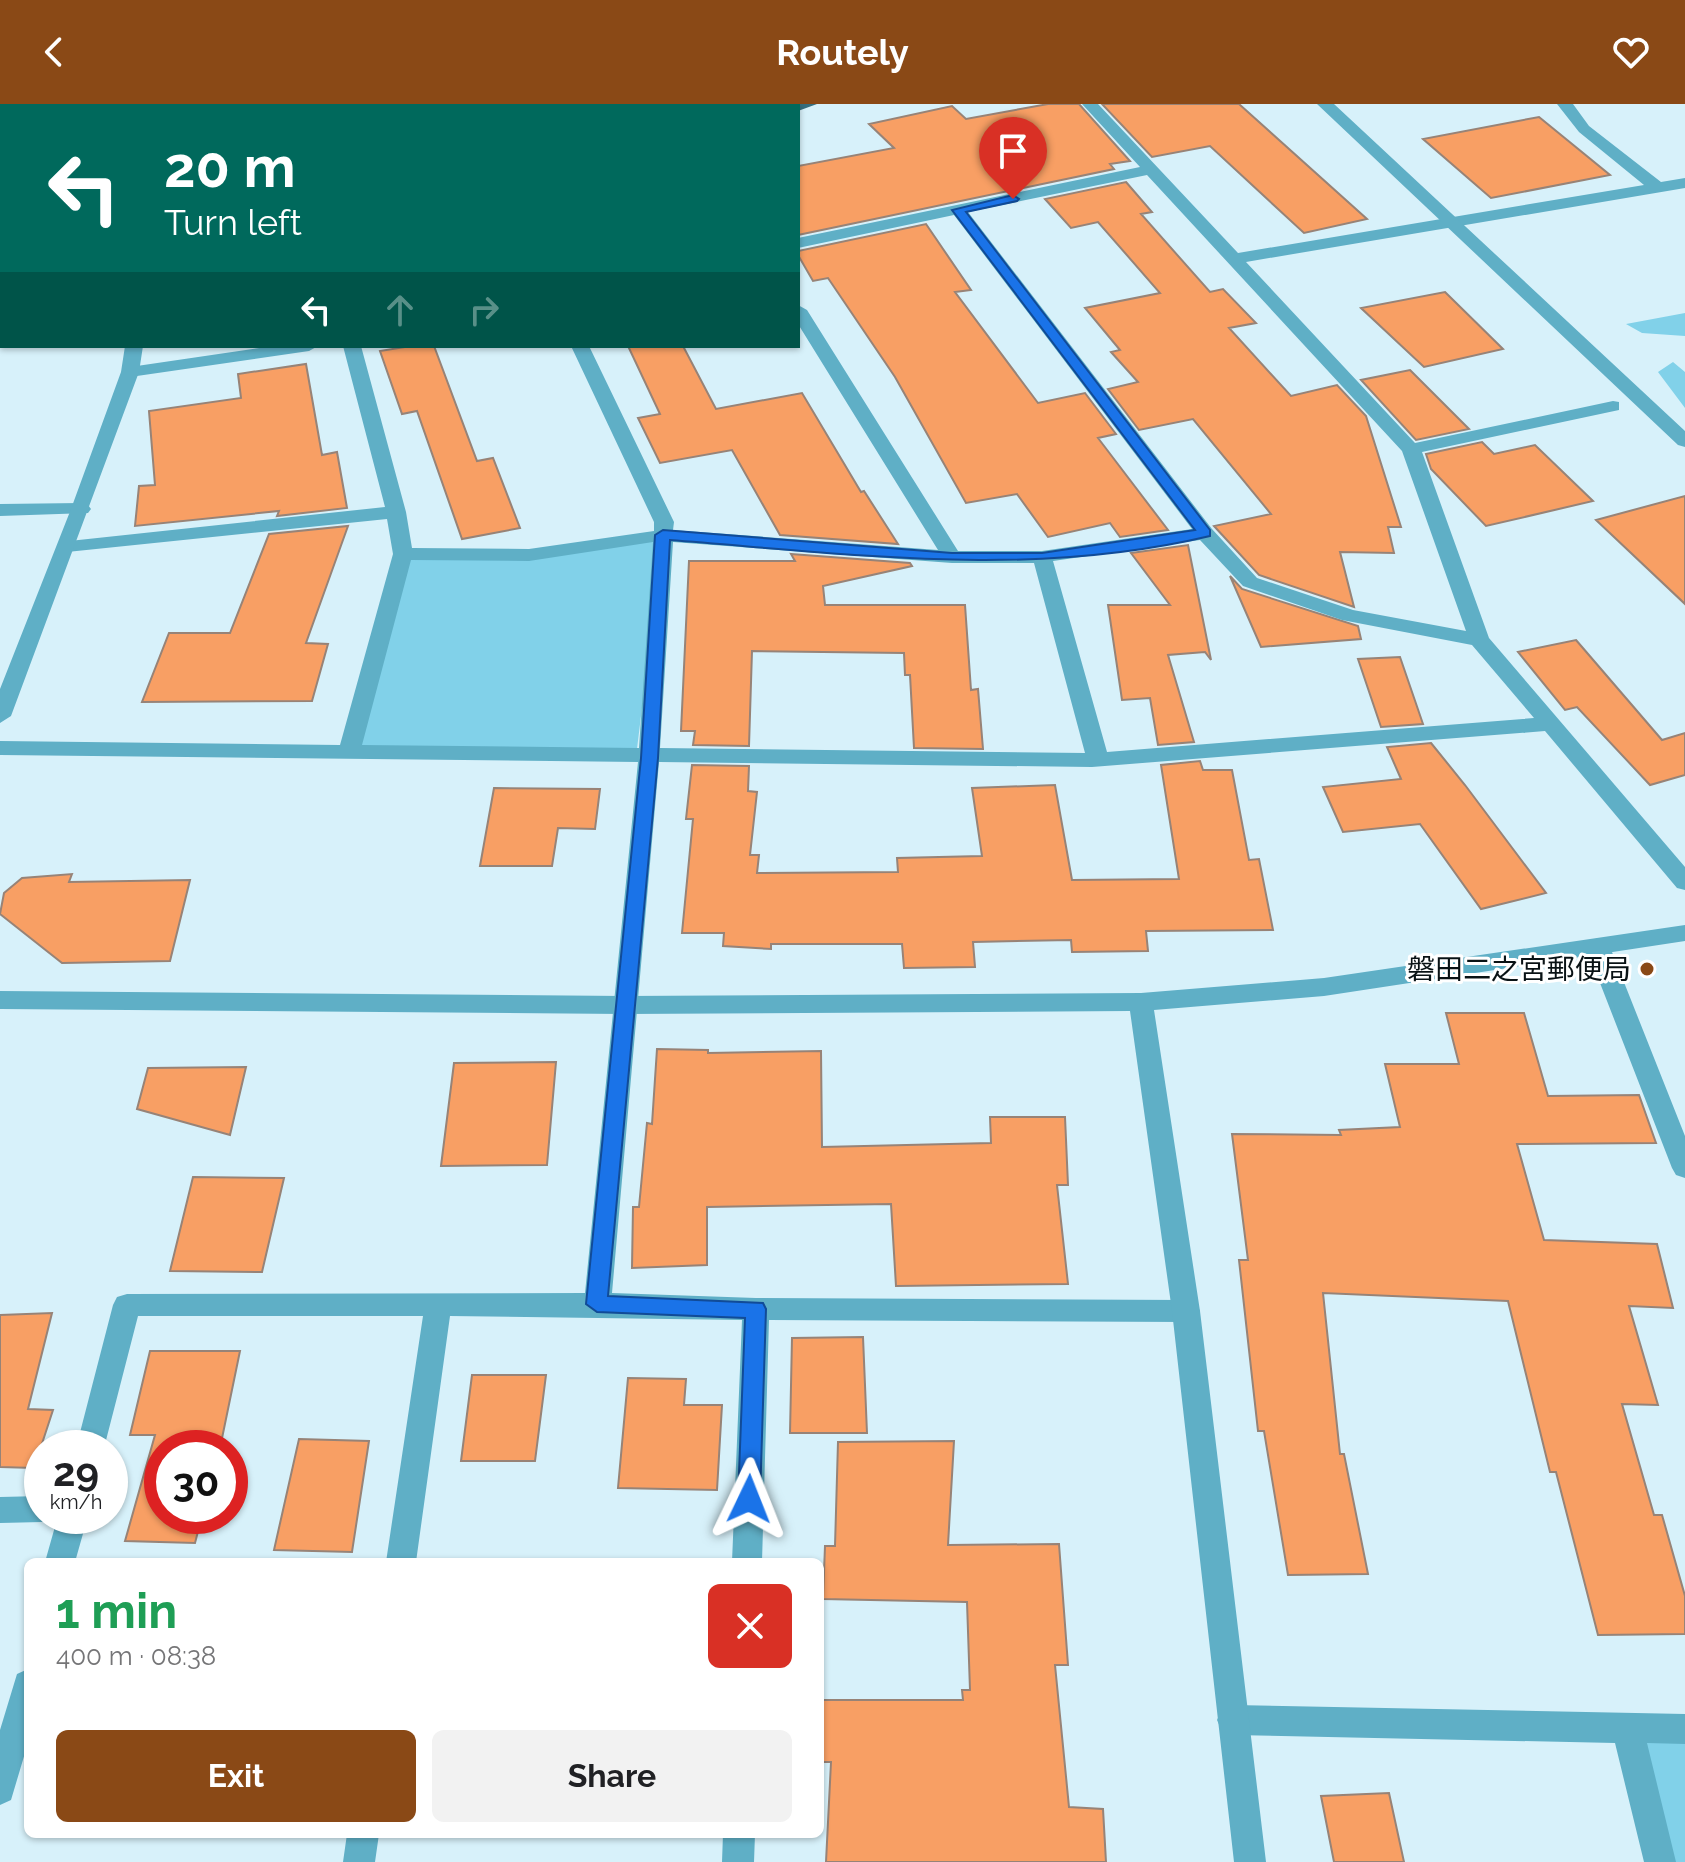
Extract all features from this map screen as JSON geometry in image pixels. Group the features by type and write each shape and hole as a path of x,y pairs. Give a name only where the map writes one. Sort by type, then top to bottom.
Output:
{"street":[{"path":"1090,104 1148,170 1411,449 1479,640 1547,724 1685,882"},
{"path":"1325,104 1685,441"},
{"path":"1565,104 1584,129 1658,188"},
{"path":"800,243 1148,170"},
{"path":"1231,259 1685,183"},
{"path":"958,210 1205,533 1250,582 1349,616 1479,640"},
{"path":"800,313 952,557"},
{"path":"0,716 81,509 130,372 134,348"},
{"path":"130,372 295,348"},
{"path":"350,749 403,554 396,512 353,348"},
{"path":"581,348 664,522 649,758 597,1304"},
{"path":"1411,449 1613,406"},
{"path":"0,510 81,509"},
{"path":"67,546 396,512"},
{"path":"403,554 529,555 663,535 952,557 1042,557 1205,533"},
{"path":"1042,557 1098,759"},
{"path":"0,748 350,749 649,758 1098,759 1547,724"},
{"path":"0,1000 624,1005 1141,1002 1324,987 1685,933"},
{"path":"1598,947 1685,1168"},
{"path":"1141,1002 1186,1311 1250,1862"},
{"path":"95,1430 127,1305 597,1304 756,1309 1186,1311"},
{"path":"402,1558 438,1305"},
{"path":"747,1558 756,1309"},
{"path":"0,1510 24,1509"},
{"path":"61,1558 68,1534"},
{"path":"0,1789 24,1699"},
{"path":"1233,1720 1685,1729"},
{"path":"1627,1728 1660,1862"},
{"path":"359,1862 362,1838"},
{"path":"738,1862 739,1838"}],"shaded area":[{"path":"1685,313 1685,336 1642,333 1626,324"},
{"path":"1673,362 1685,372 1685,408 1658,372"},
{"path":"663,535 636,757 350,749 403,554 529,555"},
{"path":"1627,1728 1685,1729 1685,1862 1660,1862"}],"building":[{"path":"1048,104 1079,104 1130,161 1110,164 1114,169 800,235 800,166 894,148 869,124 952,106 966,119"},
{"path":"1102,104 1239,104 1367,219 1304,233 1210,146 1152,157"},
{"path":"1539,117 1610,175 1491,198 1423,139"},
{"path":"1126,182 1152,212 1141,214 1210,292 1223,289 1256,323 1229,328 1291,396 1337,385 1366,416 1401,527 1388,527 1394,553 1340,552 1354,607 1259,575 1214,526 1271,514 1193,419 1139,430 1108,389 1138,382 1111,352 1120,350 1085,308 1160,293 1098,222 1071,228 1045,199"},
{"path":"926,224 971,290 955,292 1038,403 1085,393 1116,434 1098,438 1168,530 1120,537 1110,523 1048,537 1017,494 966,503 895,377 828,278 813,281 800,258 800,251"},
{"path":"1445,292 1503,349 1424,367 1361,308"},
{"path":"435,348 477,461 493,458 520,528 462,539 417,411 402,414 380,351"},
{"path":"629,348 684,348 716,409 802,393 861,492 864,491 898,544 780,535 732,450 660,463 638,418 660,414"},
{"path":"306,364 322,455 337,452 347,508 277,516 279,511 135,526 139,486 155,485 149,411 241,398 238,374"},
{"path":"1410,370 1469,429 1416,440 1361,380"},
{"path":"1482,442 1494,454 1535,445 1593,501 1486,526 1431,469 1426,454"},
{"path":"1685,496 1685,604 1596,520"},
{"path":"348,526 306,643 328,644 312,701 142,702 169,633 230,633 269,534"},
{"path":"1188,545 1211,660 1205,652 1168,655 1194,742 1158,745 1150,698 1122,700 1108,605 1170,605 1131,553"},
{"path":"791,554 910,563 912,566 823,586 825,605 965,605 971,690 978,689 983,749 914,748 910,675 905,675 904,653 752,651 749,746 693,745 695,731 681,731 689,561 795,561"},
{"path":"1230,576 1242,589 1358,626 1361,639 1261,647"},
{"path":"1576,640 1662,740 1685,733 1685,775 1650,785 1577,707 1565,710 1518,652"},
{"path":"1400,657 1423,724 1381,727 1358,659"},
{"path":"1431,743 1546,893 1481,909 1420,824 1343,832 1323,787 1401,779 1387,747"},
{"path":"1200,761 1203,770 1232,770 1249,860 1259,859 1273,930 1146,931 1148,951 1072,952 1071,940 973,942 975,967 904,968 902,944 771,944 771,949 723,946 724,933 682,933 693,819 686,819 692,765 749,766 748,791 757,792 750,855 759,855 757,873 898,872 897,858 982,856 972,788 1055,785 1072,880 1179,879 1161,765"},
{"path":"494,788 600,789 595,829 558,828 552,866 480,866"},
{"path":"72,874 69,882 190,880 170,961 62,963 0,914 4,893 22,878"},
{"path":"1446,1013 1524,1013 1548,1096 1639,1095 1656,1143 1517,1144 1544,1240 1657,1244 1673,1308 1629,1306 1658,1405 1622,1404 1654,1515 1662,1515 1685,1596 1685,1634 1598,1635 1556,1472 1550,1472 1508,1301 1323,1293 1340,1454 1344,1454 1368,1574 1288,1575 1264,1431 1258,1431 1239,1260 1248,1260 1232,1134 1341,1135 1339,1130 1400,1127 1385,1064 1459,1064"},
{"path":"657,1049 708,1050 708,1053 821,1051 822,1147 991,1143 990,1117 1065,1117 1068,1185 1057,1185 1068,1284 896,1286 891,1204 707,1207 707,1265 632,1268 633,1207 639,1207 647,1123 652,1124"},
{"path":"556,1062 547,1165 441,1166 454,1063"},
{"path":"246,1067 230,1135 137,1109 148,1068"},
{"path":"193,1177 284,1178 262,1272 170,1271"},
{"path":"52,1313 28,1409 53,1410 46,1430 24,1430 24,1468 0,1467 0,1315"},
{"path":"863,1337 867,1433 790,1433 792,1338"},
{"path":"150,1351 240,1351 224,1430 144,1430 144,1435 130,1435"},
{"path":"472,1375 546,1375 535,1461 461,1461"},
{"path":"628,1378 686,1379 684,1405 722,1405 717,1490 618,1488"},
{"path":"299,1439 369,1441 352,1552 274,1550"},
{"path":"954,1441 948,1545 1059,1544 1068,1665 1055,1665 1069,1807 1103,1809 1106,1862 826,1862 831,1762 824,1762 824,1700 963,1700 962,1690 970,1690 967,1602 824,1599 825,1546 835,1546 838,1442"},
{"path":"144,1474 144,1534 197,1534 195,1543 125,1541"},
{"path":"1389,1793 1404,1862 1334,1862 1321,1796"}],"place":[{"name":"磐田二之宮郵便局","path":"1647,969"}],"route":[{"path":"749,1499 756,1309 597,1304 649,758 663,535 952,557 1042,557 1205,533 958,210 1013,199"}]}
